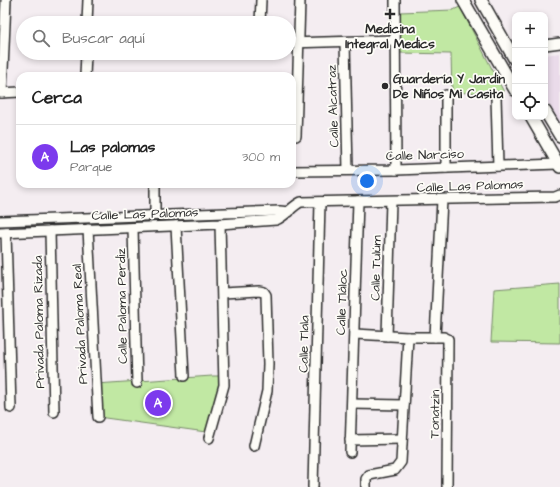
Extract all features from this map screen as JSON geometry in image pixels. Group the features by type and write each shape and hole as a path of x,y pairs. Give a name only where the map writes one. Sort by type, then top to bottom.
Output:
{"main road":[{"path":"463,0 512,85"},
{"path":"481,0 511,47"},
{"path":"548,116 560,136"},
{"path":"533,120 559,166"}],"street":[{"path":"6,0 1,93 16,92"},
{"path":"87,16 88,0"},
{"path":"260,16 261,0"},
{"path":"296,29 300,0"},
{"path":"395,0 396,170"},
{"path":"296,43 395,40"},
{"name":"Calle Alcatraz","path":"345,42 348,170"},
{"path":"548,44 560,43"},
{"path":"85,72 86,60"},
{"path":"294,60 294,72"},
{"path":"446,95 446,168"},
{"path":"496,97 498,166"},
{"name":"Calle Narciso","path":"296,171 559,166"},
{"path":"155,188 155,215"},
{"name":"Calle Las Palomas","path":"3,233 220,224 276,220 289,212 299,203 555,197 560,195"},
{"path":"355,334 434,337 442,200"},
{"name":"Calle Tulúm","path":"387,336 391,201"},
{"name":"Calle Tlala","path":"313,487 320,202"},
{"name":"Calle Tláloc","path":"350,452 355,334 358,202"},
{"name":"Calle Las Palomas","path":"0,221 280,211 289,212"},
{"path":"209,438 223,390 224,374 220,224"},
{"path":"176,226 184,376"},
{"name":"Calle Paloma Perdiz","path":"133,228 137,383"},
{"name":"Privada Paloma Real","path":"88,229 98,417"},
{"name":"Privada Paloma Rizada","path":"50,231 54,412"},
{"path":"3,233 11,408"},
{"path":"223,293 260,291 264,292 266,295 268,364 267,391 254,446"},
{"path":"366,487 366,479 369,475 396,470 401,462 408,337"},
{"name":"Tonatzin","path":"434,337 446,338 449,341 446,487"},
{"path":"352,404 404,405"},
{"path":"350,440 402,439"}],"shaded area":[{"path":"560,53 560,124 548,103 548,55"}],"green space":[{"path":"460,7 504,92 452,93 451,54 400,53 400,12 453,10"},
{"path":"560,284 560,343 491,342 494,289"},
{"path":"220,376 223,390 206,432 98,417 96,384"}],"place":[{"name":"Medicina Integral Medics","path":"390,14"},
{"name":"Guardería Y Jardin De Niños Mi Casita","path":"385,86"},
{"name":"Las palomas","path":"158,403"}]}
